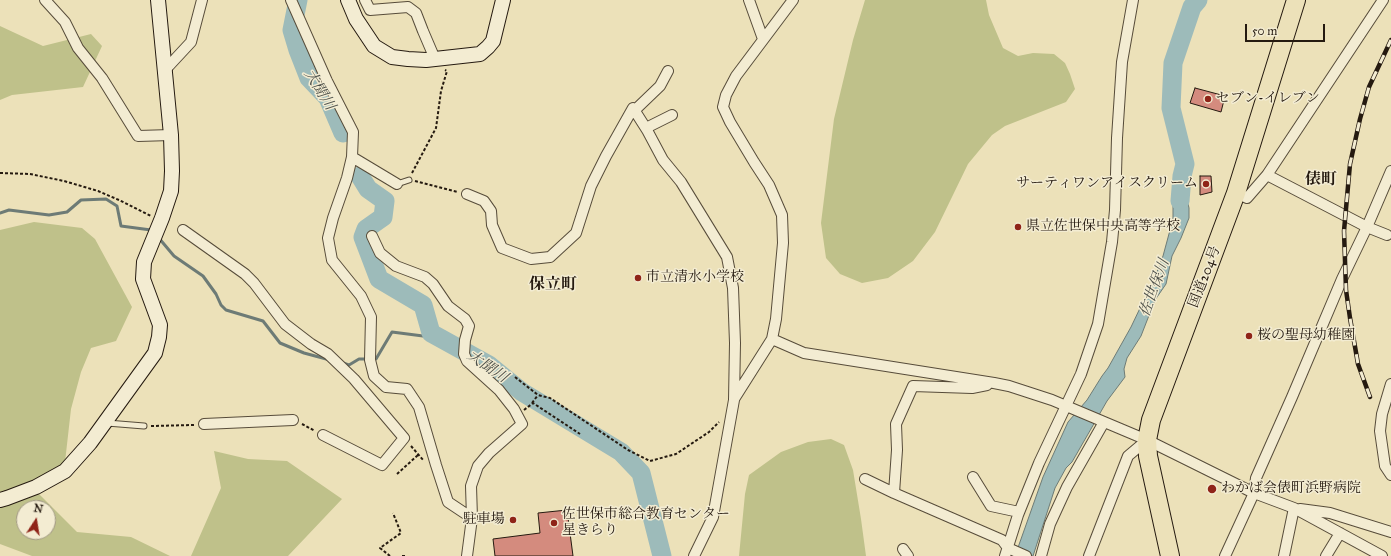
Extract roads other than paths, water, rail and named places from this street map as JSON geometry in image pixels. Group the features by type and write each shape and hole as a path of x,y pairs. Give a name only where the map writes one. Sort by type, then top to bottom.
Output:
{"highway":[{"name":"国道204号","path":"1170,556 1148,456 1147,440 1151,420 1236,193 1296,0"}],"street":[{"path":"45,0 65,22 78,48 102,78 138,136 171,135"},
{"path":"0,500 36,487 65,471 90,443 155,353 160,325 142,279 144,262 162,218 171,190 171,135 158,0"},
{"path":"165,70 192,42 202,0"},
{"path":"291,0 327,81 352,132 352,157 328,238 332,260 361,296 371,318 370,356 374,376 386,387 407,389 419,407 448,502 472,518"},
{"path":"348,0 356,19 374,46 392,56 408,59 431,59 480,54 493,41 503,0"},
{"path":"365,0 370,10 408,7 416,13 431,59"},
{"path":"749,0 763,39"},
{"path":"734,400 772,339 776,319 783,243 782,215 769,185 730,122 723,107 726,95 736,76 793,0"},
{"path":"1007,552 1019,512 1039,463 1081,374 1098,324 1115,210 1117,138 1122,62 1133,0"},
{"path":"1236,193 1247,198 1267,175 1383,0"},
{"path":"467,194 484,201 490,211 492,225 502,248 530,259 550,257 576,233 594,180 633,108 635,110 660,86 668,71"},
{"path":"635,110 663,160 681,182 727,258 733,288 735,343 734,400 713,517 694,556"},
{"path":"646,128 672,115"},
{"path":"352,157 397,184"},
{"path":"1225,556 1254,493 1256,478 1342,279 1367,227 1391,171"},
{"path":"1267,175 1367,227 1387,235"},
{"path":"183,230 245,274 285,324 311,344 328,354 344,369 404,438 382,465 323,435"},
{"path":"372,236 380,253 396,266 425,277 433,284 448,306 465,319 469,326 465,340 464,354 467,361 499,390 522,424 488,453 478,466 471,486 472,518 467,556"},
{"path":"772,339 804,353 994,383 1016,388 1067,406 1147,440 1254,493 1294,508 1382,556"},
{"path":"894,493 897,450 896,424 913,386 972,388 994,383"},
{"path":"1391,384 1382,414 1380,431 1385,466 1391,475"},
{"path":"204,424 293,420"},
{"path":"1040,556 1050,524 1067,486 1100,421"},
{"path":"1088,556 1128,456 1147,440"},
{"path":"973,477 991,506 1019,512"},
{"path":"866,479 894,493 1002,540 1007,552"},
{"path":"1294,508 1330,514 1391,532"},
{"path":"1284,556 1294,508"},
{"path":"1326,556 1340,533"},
{"path":"1007,552 1026,556"}],"lane":[{"path":"397,184 409,180"},
{"path":"104,423 144,426"}],"water":[{"path":"1181,172 1189,208 1189,218 1172,256 1166,284 1155,300 1141,336 1127,358 1124,369 1125,377 1107,401 1072,462 1066,468 1055,488 1033,556 1015,556 1043,477 1068,422 1087,400 1108,368 1142,304 1147,298 1163,256 1173,219 1173,202"}],"waterway":[{"name":"大聞川","path":"298,0 292,30 298,50 309,78 328,98 343,133"},
{"name":"佐世保川","path":"1180,201 1182,176 1185,164 1171,108 1173,63 1192,7 1198,0"},
{"name":"大聞川","path":"360,176 368,189 385,201 383,217 366,229 363,237 379,279 423,305 431,333 489,365 522,392 621,452 641,473 662,556"},
{"path":"0,213 9,210 49,215 67,212 81,200 106,199 117,206 121,226 151,230 153,232"},
{"path":"158,237 174,256 203,276 216,294 221,305 226,310 263,321 280,343 304,353 330,360"},
{"path":"343,363 349,365 359,359 376,359 392,332 423,336 431,333"}],"railway":[{"path":"1370,397 1358,364 1350,318 1346,290 1344,231 1350,164 1360,119 1369,87 1391,40"}],"place":[{"name":"セブン-イレブン","path":"1208,99"},
{"name":"サーティワンアイスクリーム","path":"1206,184"},
{"name":"県立佐世保中央高等学校","path":"1018,227"},
{"name":"市立清水小学校","path":"638,278"},
{"name":"桜の聖母幼稚園","path":"1249,336"},
{"name":"わかば会俵町浜野病院","path":"1212,489"},
{"name":"駐車場","path":"513,520"},
{"name":"佐世保市総合教育センター 星きらり","path":"554,523"}],"district":[{"name":"俵町","path":"1321,180"},
{"name":"保立町","path":"553,285"}]}
